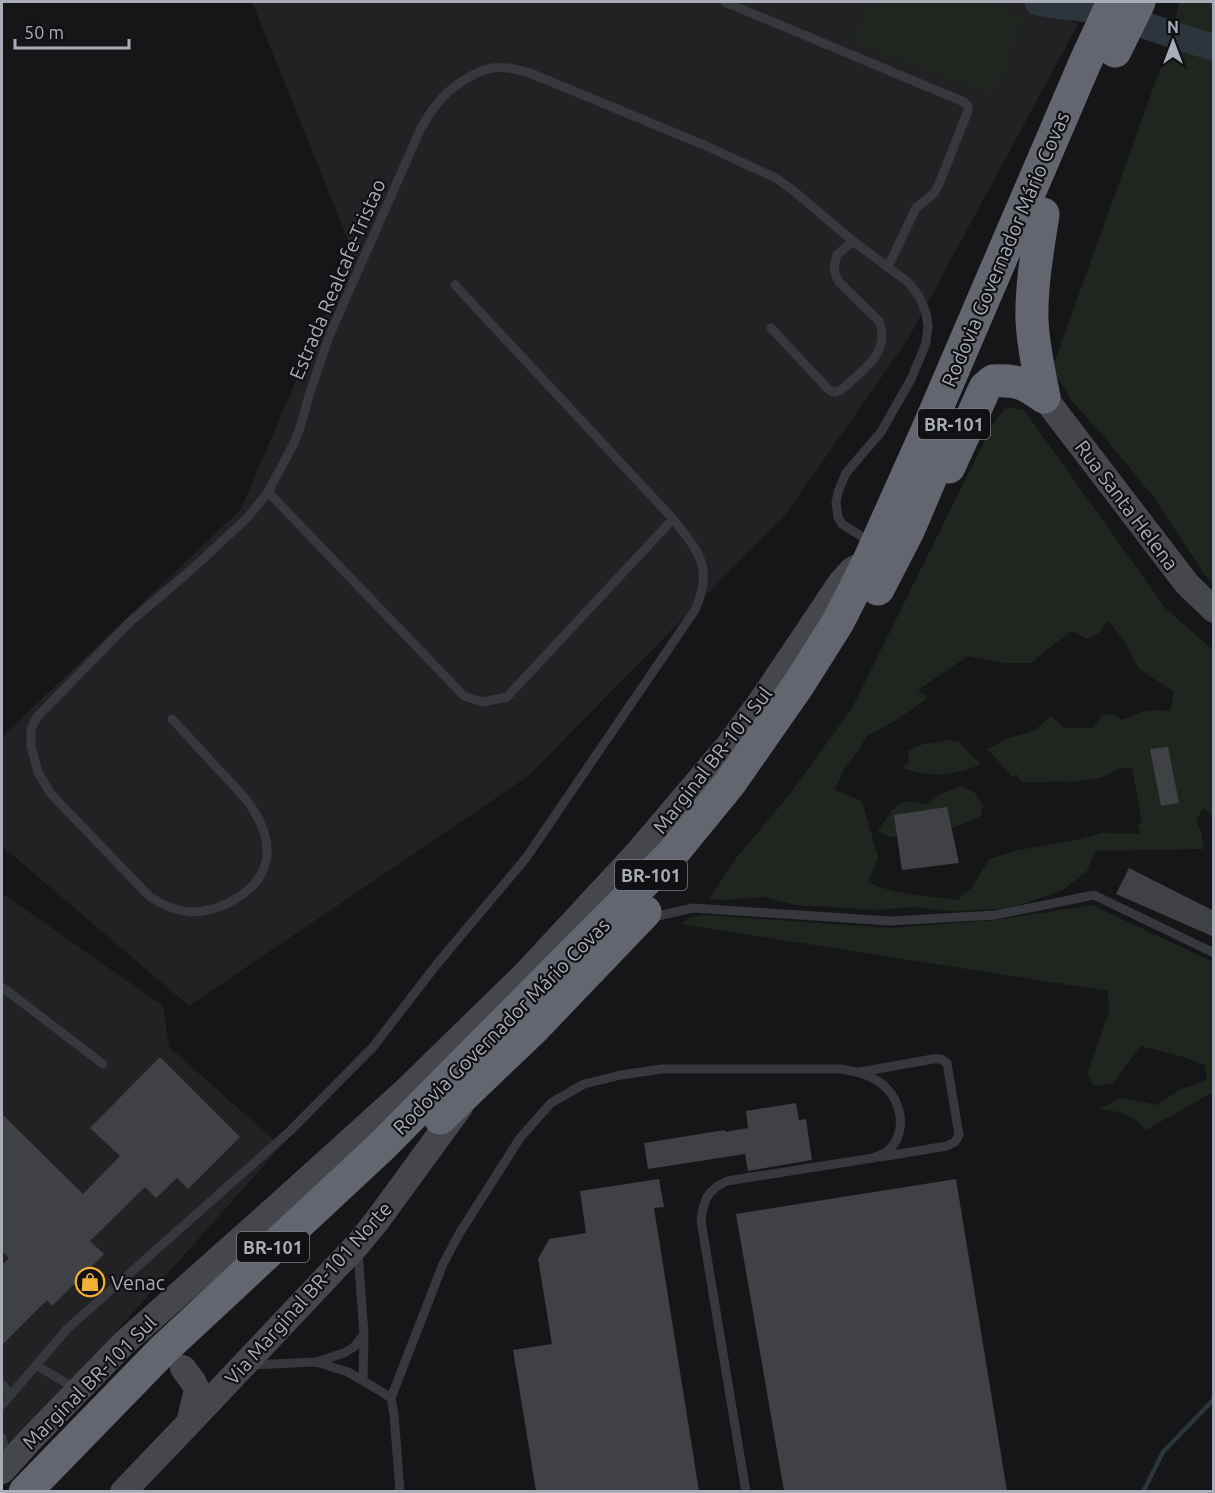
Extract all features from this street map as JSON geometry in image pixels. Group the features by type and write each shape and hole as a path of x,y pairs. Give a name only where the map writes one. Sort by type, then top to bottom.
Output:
{"highway":[{"name":"Rodovia Governador Mário Covas","path":"55,1491 242,1303 534,1028 668,890 768,768 819,693 856,630 908,531 1043,214 1093,72 1113,2"},
{"name":"Rodovia Governador Mário Covas","path":"25,1491 164,1350 383,1145 672,854 730,783 799,684 838,622 1093,72 1139,2"},
{"path":"1043,214 1034,279 1032,316 1035,351 1044,397"},
{"path":"856,630 924,522 985,388 993,381 1008,381 1026,385 1044,397"}],"street":[{"name":"Rua Santa Helena","path":"1044,397 1187,584 1214,610"},
{"name":"Marginal BR-101 Sul","path":"5,1468 124,1343 403,1093 526,973 639,851 722,754 764,697 841,582 871,555"},
{"name":"Via Marginal BR-101 Norte","path":"123,1491 358,1244 479,1082"},
{"path":"124,1343 155,1345 162,1348"},
{"path":"183,1368 197,1390 189,1423"}],"lane":[{"path":"724,2 964,102 968,106 939,184 934,193 916,208 888,267"},
{"name":"Estrada Realcafe-Tristao","path":"172,718 245,798 259,819 267,840 268,856 264,873 254,886 240,897 213,910 176,910 150,897 51,794 38,772 31,746 31,729 37,717 122,630 239,525 268,492 293,445 330,334 421,128 436,104 454,88 473,75 492,68 508,68 530,73 704,145 776,178 909,283 920,298 926,313 928,326 926,343 906,388 881,432 846,473 836,503 838,517 842,524 871,555"},
{"path":"771,328 829,390 835,392 842,390 873,360 882,341 882,327 879,321 839,282 834,269 837,255 853,241"},
{"path":"2,1405 67,1329 290,1131 373,1047 526,858 695,610 702,595 704,580 702,563 694,546 673,519 455,285"},
{"path":"268,492 464,696 482,702 507,697 673,519"},
{"path":"638,920 693,908 890,921 995,915 1094,895 1214,953"},
{"path":"2,987 104,1064"},
{"path":"400,1491 394,1414 390,1398 443,1264 459,1234 520,1138 551,1103 584,1084 662,1069 829,1069 860,1072 941,1059 947,1063 954,1104 959,1135 955,1142 947,1146 727,1181 718,1185 708,1195 702,1207 701,1221 746,1491"},
{"path":"860,1072 877,1080 888,1090 897,1102 900,1117 895,1142 886,1152 873,1158"},
{"path":"358,1244 364,1334 363,1381"},
{"path":"243,1366 316,1362 344,1353 354,1347 364,1334"},
{"path":"316,1362 348,1372 390,1398"},
{"path":"36,1365 78,1390"},
{"path":"2,1384 10,1395"},
{"path":"2,1437 5,1468"}],"shaded area":[{"path":"252,2 1027,2 1078,24 908,339 785,515 527,777 189,1006 2,846 2,737 241,509 352,250"},
{"path":"868,2 981,2 1023,17 994,94 853,42"},
{"path":"1179,2 1213,2 1213,584 1155,499 1072,401 1052,369 1172,36"},
{"path":"1004,409 1024,410 1166,609 1213,650 1213,817 1203,808 1196,821 1204,849 1095,851 1087,871 1063,890 1010,908 952,911 913,907 877,910 795,905 764,897 709,899 737,857 790,794 852,708 993,424","holes":["1108,621 1125,642 1139,669 1174,692 1170,711 1145,711 1122,720 1115,714 1102,716 1093,728 1065,728 1051,716 1034,731 1009,738 987,749 1013,777 1017,774 1021,782 1069,782 1101,778 1120,768 1132,768 1142,821 1138,825 1141,834 1103,833 1019,850 989,859 972,888 957,900 900,892 868,882 878,857 862,801 835,790 845,767 867,736 895,721 928,698 918,690 968,656 1004,663 1031,663 1071,631 1088,639 1099,633"]},
{"path":"950,740 960,742 981,764 961,771 942,774 922,773 902,768 909,762 908,750 924,744"},
{"path":"962,786 975,793 983,805 981,816 934,834 889,837 878,831 885,820 902,803 928,804 940,794"},
{"path":"2,893 163,1006 169,1047 281,1146 2,1460"},
{"path":"1092,905 1213,962 1213,1092 1146,1130 1125,1114 1099,1109 1121,1098 1157,1105 1181,1089 1207,1080 1205,1065 1141,1046 1113,1083 1094,1086 1087,1075 1109,1012 1108,991 680,924 690,918 703,915 891,928 996,920"}],"building":[{"path":"1168,747 1179,803 1161,806 1150,749"},
{"path":"947,807 959,863 902,870 894,815"},
{"path":"1129,868 1214,911 1214,937 1116,894"},
{"path":"160,1057 240,1137 188,1189 177,1178 156,1198 145,1187 90,1241 104,1254 52,1306 47,1300 2,1345 2,1265 9,1258 2,1251 2,1114 83,1194 120,1156 90,1128"},
{"path":"796,1103 799,1120 806,1119 812,1160 748,1171 745,1154 648,1169 644,1143 748,1128 746,1111"},
{"path":"659,1179 664,1207 654,1208 699,1491 536,1491 513,1350 552,1344 538,1259 549,1239 586,1233 580,1191"},
{"path":"956,1179 1007,1491 784,1491 736,1214"}],"waterway":[{"path":"1038,2 1098,11 1214,47"},
{"path":"1143,1492 1163,1452 1214,1399"}],"place":[{"name":"Venac","path":"90,1282"}]}
